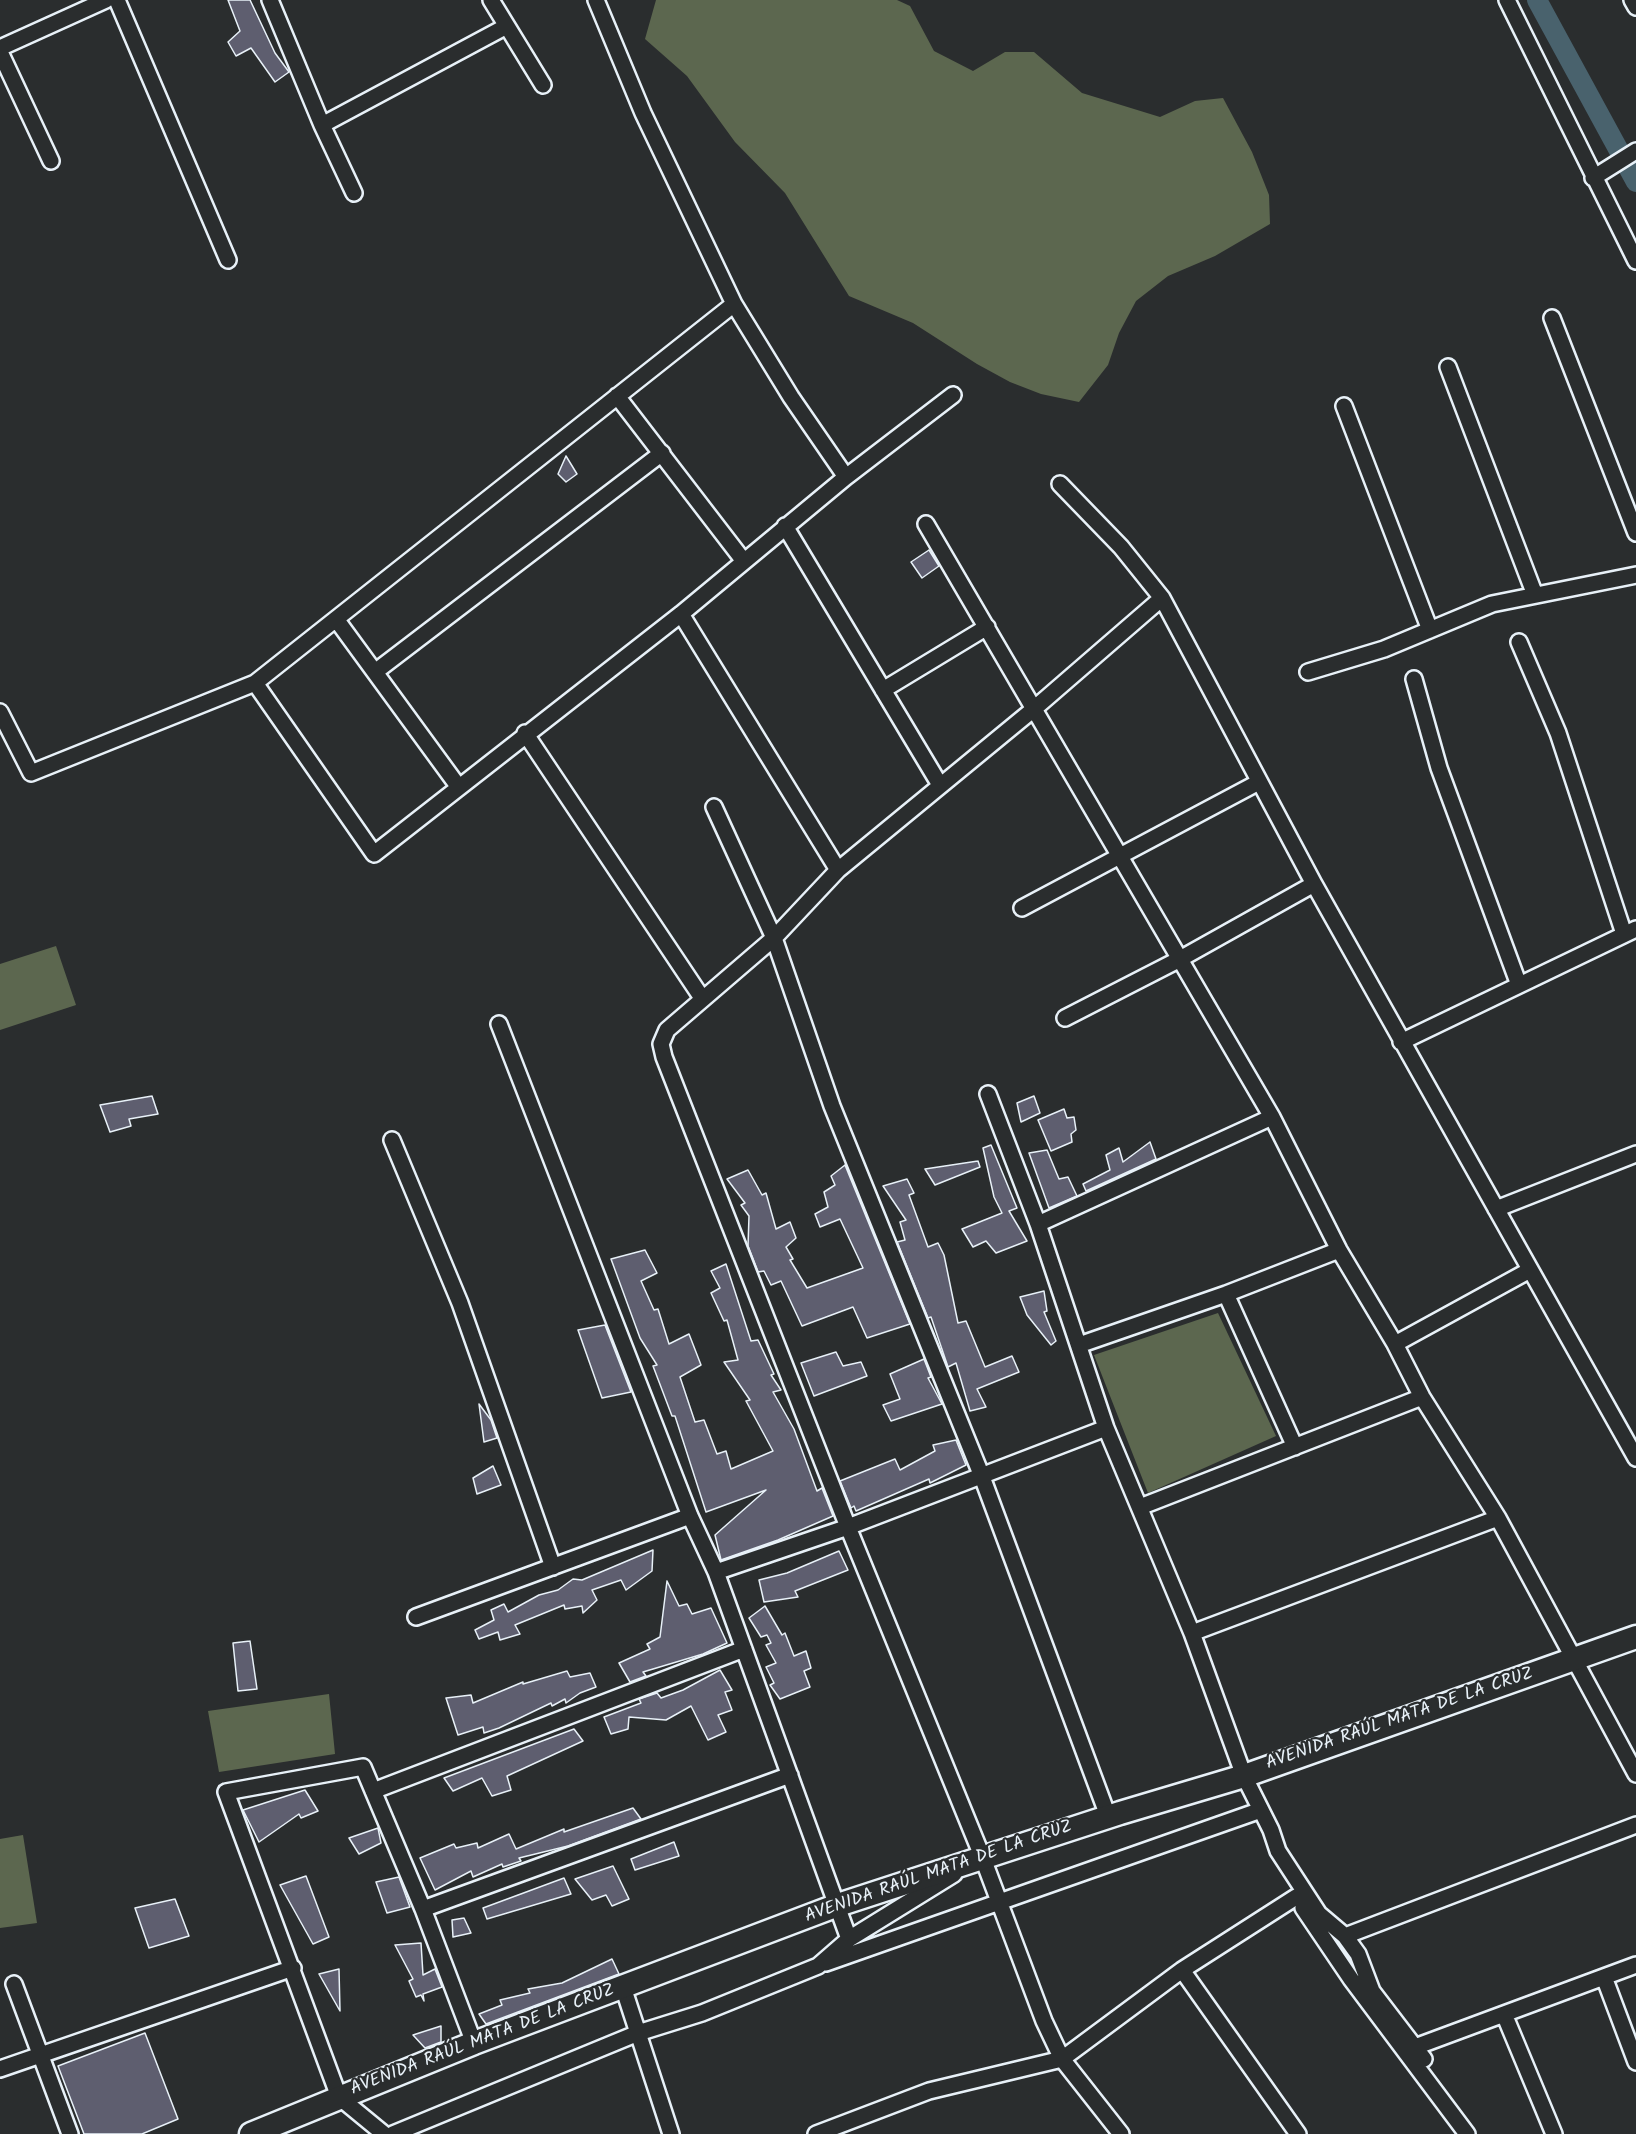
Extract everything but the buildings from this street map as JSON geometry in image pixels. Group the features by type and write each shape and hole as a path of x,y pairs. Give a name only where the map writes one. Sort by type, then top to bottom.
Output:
{"street":[{"path":"51,161 0,50 106,0"},
{"path":"117,0 228,260"},
{"path":"270,0 322,125 354,193"},
{"path":"491,0 543,85"},
{"path":"596,0 643,113 734,304 791,397 846,477"},
{"path":"1507,0 1535,52 1593,178 1636,261"},
{"path":"1632,0 1636,7"},
{"path":"322,125 506,27"},
{"path":"1593,178 1636,151"},
{"path":"0,712 31,773 255,683 734,304"},
{"path":"1552,318 1636,533"},
{"path":"1448,367 1535,595"},
{"path":"255,683 374,854 525,733 681,614 785,526 953,395"},
{"path":"617,396 743,560"},
{"path":"1344,406 1430,630"},
{"path":"375,672 662,453"},
{"path":"1060,484 1121,547 1162,597 1314,884 1636,1458"},
{"path":"926,524 1272,1117 1339,1250 1395,1344 1422,1397 1498,1518 1636,1773"},
{"path":"785,526 940,785"},
{"path":"1308,672 1384,649 1492,604 1636,574"},
{"path":"1121,2134 1062,2059 1044,2020 982,1856 848,1527 664,1057 661,1044 667,1030 774,939 838,870 1035,708 1162,597"},
{"path":"681,614 838,870"},
{"path":"336,619 458,786"},
{"path":"883,690 987,627"},
{"path":"1401,1042 1630,932 1558,733 1519,642"},
{"path":"1414,679 1439,768 1519,985"},
{"path":"525,733 702,998"},
{"path":"1023,908 1259,782"},
{"path":"714,807 774,939 832,1106 981,1474 1108,1816"},
{"path":"1065,1018 1180,959 1314,884"},
{"path":"499,1024 690,1516 716,1572 849,1939"},
{"path":"988,1094 1038,1224 1106,1428 1192,1633 1244,1776 1278,1851 1283,1874 1351,1979 1467,2134"},
{"path":"1038,1224 1272,1117"},
{"path":"392,1140 460,1303 553,1567"},
{"path":"1496,1209 1636,1155"},
{"path":"1078,1345 1226,1294 1339,1250"},
{"path":"1395,1344 1530,1270"},
{"path":"1226,1294 1295,1447"},
{"path":"1140,1507 1422,1397"},
{"path":"716,1572 848,1527 981,1474 1106,1428"},
{"path":"416,1617 690,1516"},
{"path":"1192,1633 1498,1518"},
{"name":"AVENIDA RAÚL MATA DE LA CRUZ","path":"252,2134 474,2043 838,1905 982,1856 1244,1776 1636,1637"},
{"path":"373,1791 744,1648"},
{"path":"384,2134 339,2097 226,1792 363,1767 423,1909 474,2043"},
{"path":"423,1909 790,1775"},
{"path":"393,2134 638,2033 702,2013 818,1966 1261,1810"},
{"path":"1345,1936 1636,1825"},
{"path":"1278,1851 1319,1914 1345,1936 1358,1954 1372,1991 1420,2053 1504,2014 1636,1965"},
{"path":"818,1966 849,1939 982,1856"},
{"path":"816,2134 929,2091 1062,2059 1182,1970 1296,1897"},
{"path":"0,2069 293,1968"},
{"path":"1182,1970 1298,2134"},
{"path":"1604,1977 1636,2062"},
{"path":"14,1984 70,2134"},
{"path":"623,1987 671,2134"},
{"path":"1504,2014 1554,2134"}],"green space":[{"path":"656,0 897,0 910,6 934,51 973,71 1005,52 1034,52 1082,93 1160,117 1195,101 1223,98 1252,152 1269,195 1270,224 1215,256 1168,276 1136,301 1119,333 1108,365 1079,402 1041,394 1010,382 977,364 913,323 849,296 785,193 735,142 687,76 645,39"},
{"path":"56,946 76,1005 0,1030 0,964"},
{"path":"1218,1313 1276,1436 1148,1493 1094,1355"},
{"path":"329,1694 335,1754 219,1772 208,1711"},
{"path":"23,1835 37,1923 0,1928 0,1839"}],"waterway":[{"path":"1537,0 1636,182"}]}
